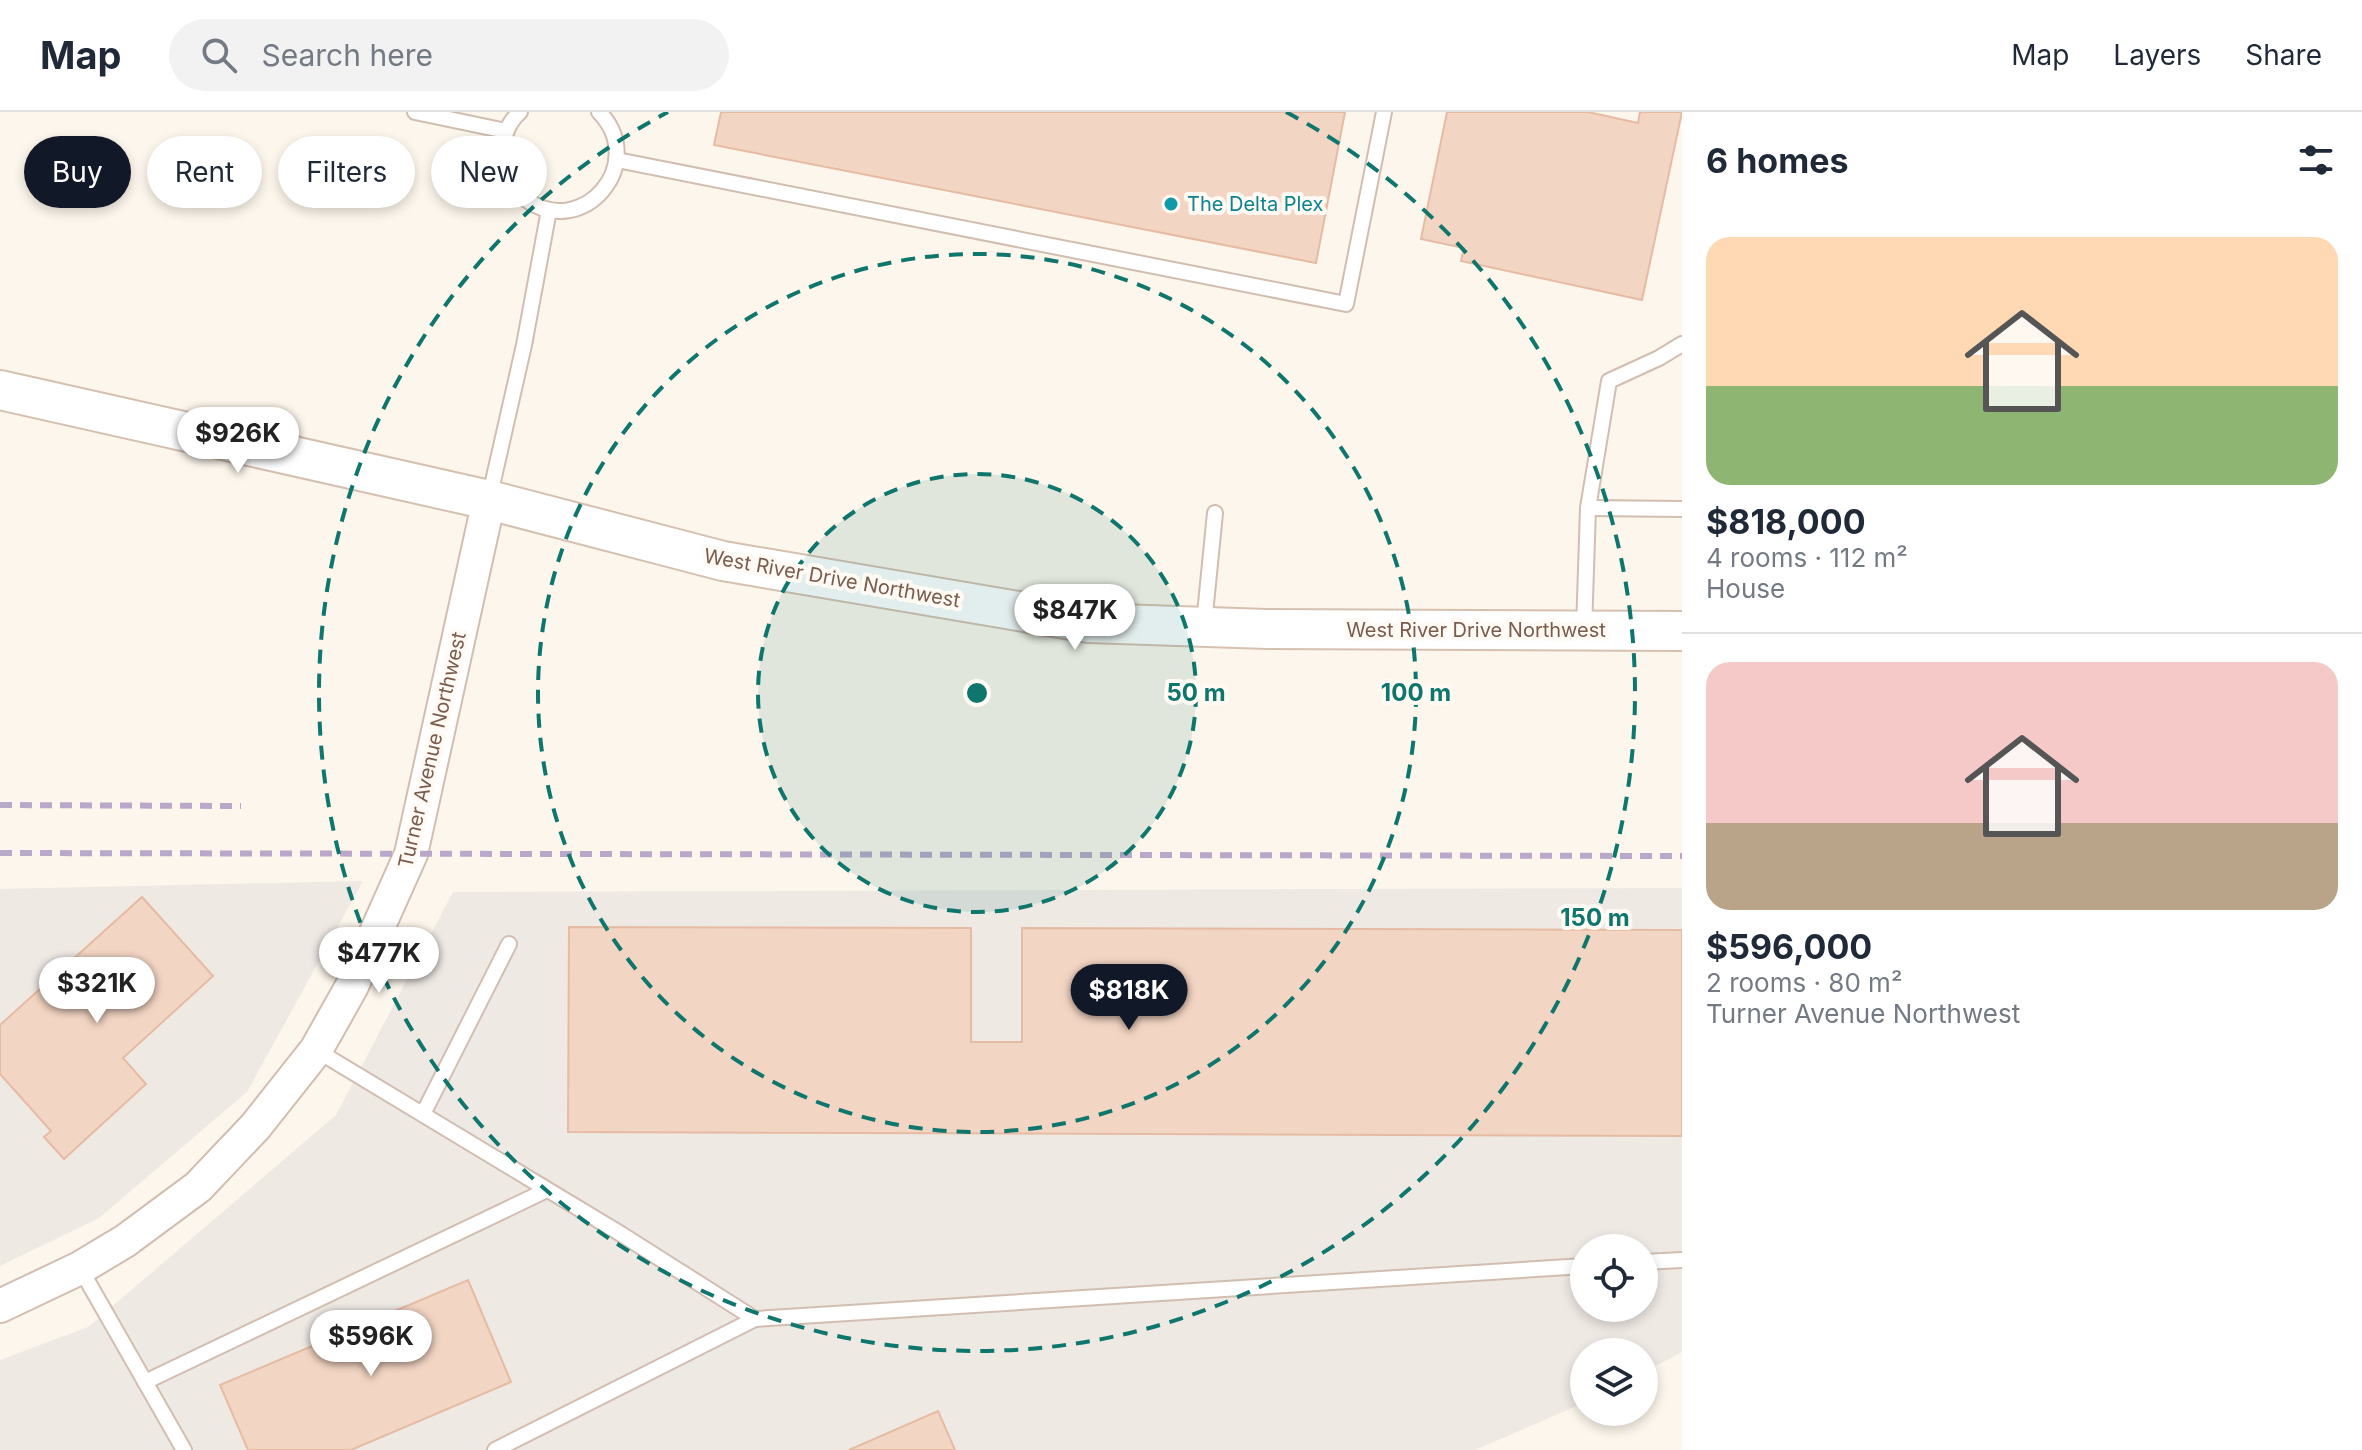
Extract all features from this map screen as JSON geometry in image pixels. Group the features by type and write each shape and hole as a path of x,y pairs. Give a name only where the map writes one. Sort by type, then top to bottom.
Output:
{"main road":[{"name":"West River Drive Northwest","path":"0,390 489,500 723,561 1089,623 1267,629 1682,631"}],"street":[{"name":"Turner Avenue Northwest","path":"0,1306 80,1268 125,1241 198,1187 255,1127 316,1050 352,986 411,854 489,500"}],"lane":[{"path":"415,112 506,131"},
{"path":"520,112 506,131 502,148 503,165 509,182 520,195 534,205 549,210 580,207 594,200 613,175 617,160 616,144 611,128 599,112"},
{"path":"617,160 1346,304 1384,112"},
{"path":"489,500 524,345 549,210"},
{"path":"1584,630 1588,508 1609,381 1682,344"},
{"path":"1588,508 1682,509"},
{"path":"1204,627 1215,513"},
{"path":"423,1114 509,944"},
{"path":"316,1050 755,1319"},
{"path":"145,1382 547,1190"},
{"path":"1658,1261 1682,1260"},
{"path":"495,1450 755,1319 1570,1267"},
{"path":"80,1268 184,1450"}],"shaded area":[{"path":"363,881 247,1092 99,1218 0,1266 0,889"},
{"path":"1682,888 1682,1352 1658,1365 1658,1338 1570,1338 1570,1409 1475,1450 0,1450 0,1360 88,1327 336,1115 453,892"}],"building":[{"name":"The Delta Plex","path":"721,112 1345,112 1316,263 714,145"},
{"path":"1447,112 1588,112 1638,123 1640,112 1682,112 1642,300 1461,261 1464,248 1421,239"},
{"path":"142,897 213,976 123,1058 146,1084 64,1159 44,1137 51,1131 0,1074 0,1025"},
{"path":"569,927 971,928 971,1042 1022,1042 1022,928 1682,930 1682,1136 568,1132"},
{"path":"468,1280 511,1382 351,1450 248,1450 220,1385"},
{"path":"938,1411 955,1450 849,1450"}],"railway":[{"path":"0,805 241,806"},
{"path":"0,853 1682,856"}],"place":[{"name":"The Delta Plex","path":"1171,204"}]}
